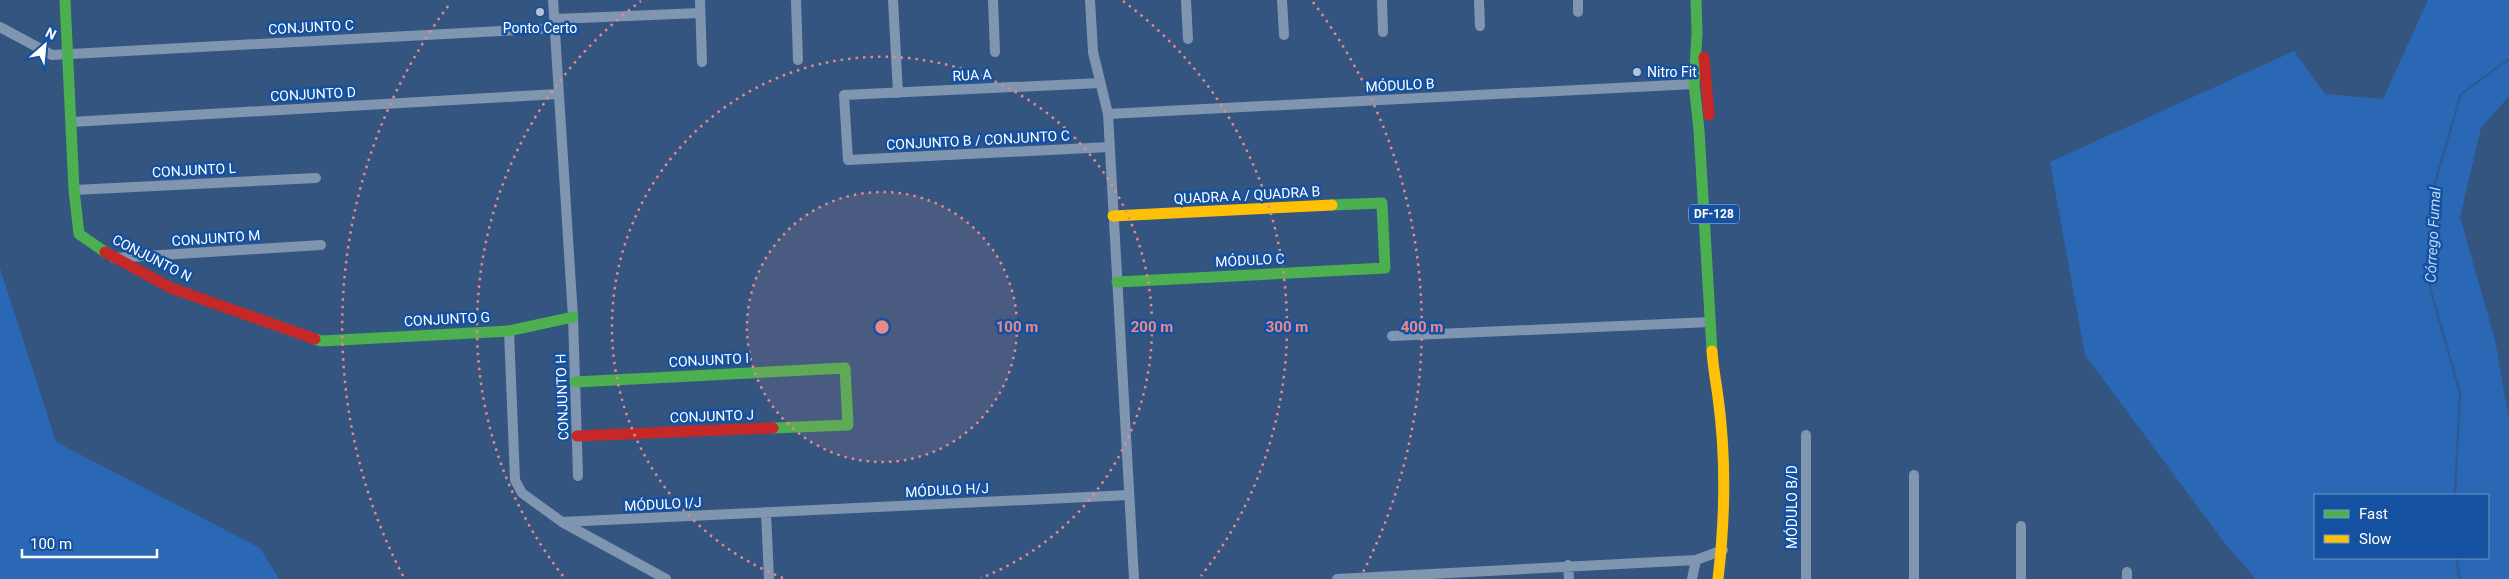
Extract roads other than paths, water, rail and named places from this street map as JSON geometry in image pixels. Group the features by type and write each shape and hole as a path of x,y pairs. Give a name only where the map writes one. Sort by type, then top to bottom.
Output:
{"street":[{"name":"CONJUNTO N","path":"65,0 74,190 79,234 113,258 171,288 320,341"},
{"name":"CONJUNTO H","path":"553,0 572,317 578,476"},
{"path":"700,0 702,62"},
{"path":"796,0 798,60"},
{"path":"893,0 898,92"},
{"path":"993,0 995,52"},
{"path":"1090,0 1093,52 1108,114 1134,579"},
{"path":"1186,0 1188,39"},
{"path":"1282,0 1284,35"},
{"path":"1382,0 1383,32"},
{"path":"1479,0 1480,26"},
{"path":"1578,0 1578,12"},
{"name":"DF-128","path":"1696,0 1697,33 1694,84 1708,263 1714,381 1718,396 1724,509 1723,550 1718,579"},
{"name":"CONJUNTO C","path":"0,27 52,55 555,24 700,13"},
{"name":"DF-128","path":"1697,33 1704,49 1708,101 1721,381 1718,396"},
{"path":"1704,61 1694,84 1708,101"},
{"name":"RUA A","path":"848,160 844,95 1100,83"},
{"name":"MÓDULO B","path":"1108,114 1694,84"},
{"name":"CONJUNTO D","path":"71,122 558,94"},
{"path":"1699,130 1710,138"},
{"name":"CONJUNTO B / CONJUNTO C","path":"848,160 1109,147"},
{"name":"CONJUNTO L","path":"74,190 316,178"},
{"name":"QUADRA A / QUADRA B","path":"1113,216 1382,203 1385,268"},
{"name":"CONJUNTO M","path":"113,258 321,245"},
{"path":"1708,263 1716,246"},
{"name":"MÓDULO C","path":"1117,282 1385,268"},
{"name":"CONJUNTO G","path":"320,341 509,331 572,317"},
{"path":"1392,336 1710,322"},
{"path":"509,331 515,480 522,493 562,522 666,579"},
{"name":"CONJUNTO I","path":"575,382 845,368 848,425"},
{"name":"CONJUNTO J","path":"577,436 848,425"},
{"name":"MÓDULO B/D","path":"1806,436 1806,579"},
{"path":"1914,475 1914,579"},
{"name":"MÓDULO H/J","path":"766,512 1129,495"},
{"path":"766,512 769,579"},
{"name":"MÓDULO I/J","path":"562,522 766,512"},
{"path":"2021,526 2021,579"},
{"path":"1338,579 1474,575 1568,565 1696,560 1723,550"},
{"path":"1692,579 1696,560"},
{"path":"1568,565 1569,579"}],"waterway":[{"name":"Córrego Fumal","path":"2455,494 2460,393 2430,288 2434,186 2461,94 2509,59"},
{"name":"Córrego Fumal","path":"2457,559 2459,579"}],"place":[{"name":"Ponto Certo","path":"540,12"},
{"name":"Nitro Fit","path":"1637,72"}]}
